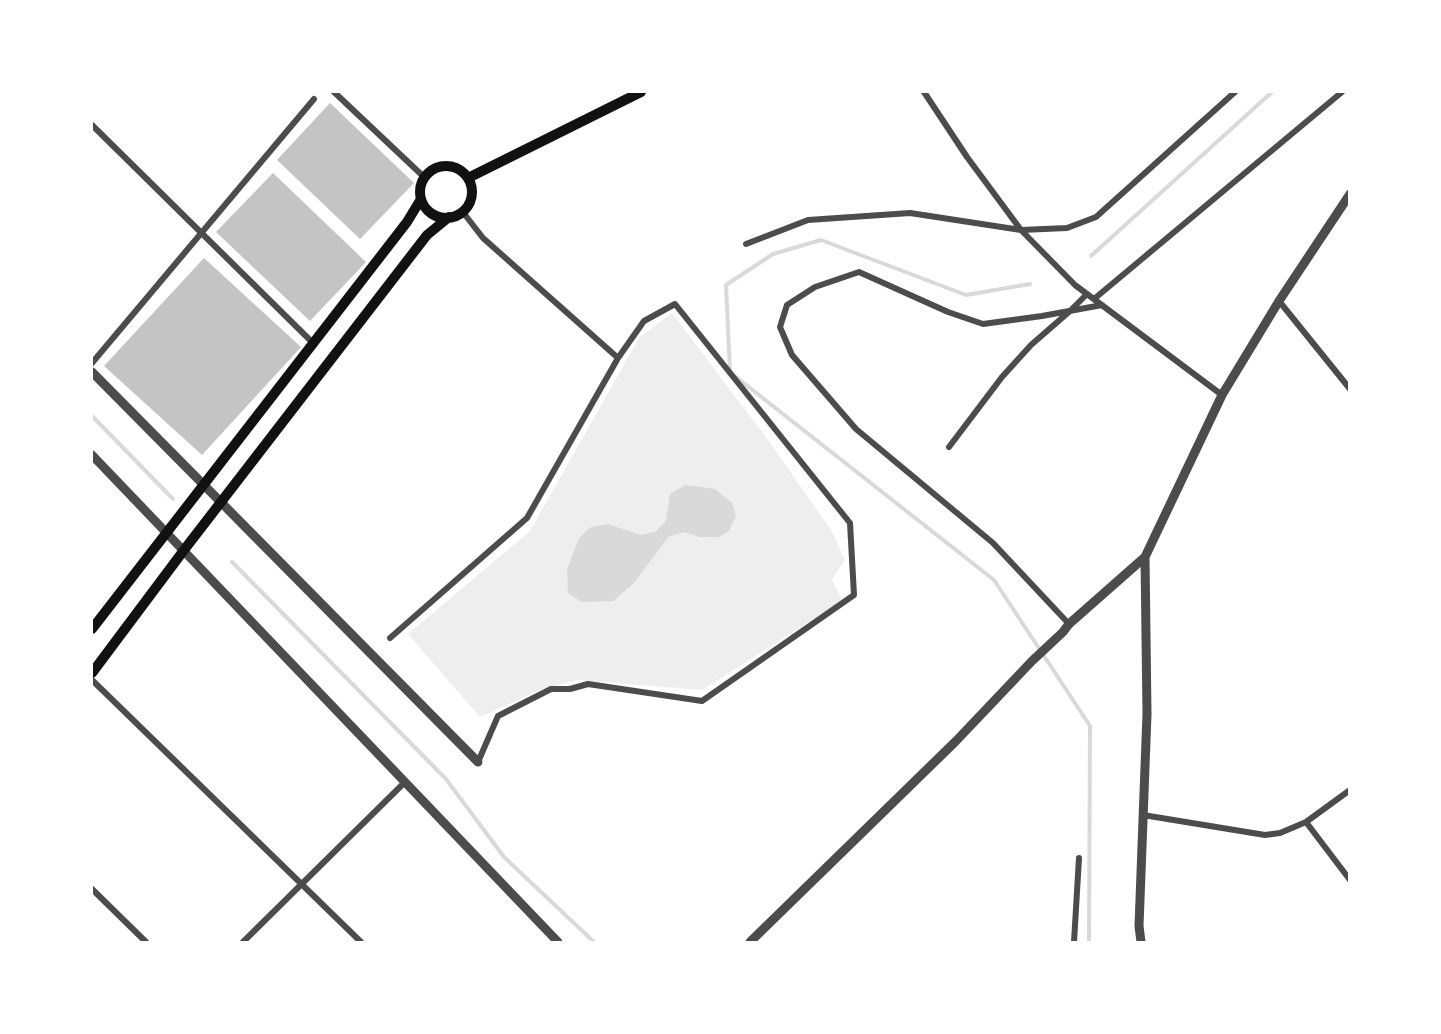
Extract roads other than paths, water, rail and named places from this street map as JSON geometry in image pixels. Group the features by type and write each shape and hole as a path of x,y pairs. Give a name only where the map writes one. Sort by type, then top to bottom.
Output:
{"main road":[{"path":"468,178 640,92"},
{"path":"92,673 427,235 449,217 462,211 472,192 468,178 463,172 450,166 435,168 424,177 420,192 421,199 429,211 442,217 449,217"},
{"path":"92,629 407,222 421,199"}],"street":[{"path":"334,92 424,177"},
{"path":"924,92 967,157 1021,230 1075,285 1222,395"},
{"path":"746,244 807,220 910,213 1021,230 1067,228 1096,217 1235,92"},
{"path":"1094,299 1342,92"},
{"path":"92,363 314,99"},
{"path":"92,125 313,343"},
{"path":"750,942 956,741 1069,624 1145,557 1222,395 1350,194"},
{"path":"462,211 483,238 618,358"},
{"path":"1069,624 993,543 856,429 792,355 780,327 787,305 815,287 859,272 948,312 983,324 1102,305"},
{"path":"949,447 1002,377 1031,345 1087,294"},
{"path":"1280,301 1350,389"},
{"path":"92,372 478,762 498,716 551,689 570,689 588,684 702,701 854,595 850,523 675,304 644,321 618,358 527,518 390,638"},
{"path":"92,455 558,942"},
{"path":"1141,942 1139,926 1147,714 1145,557"},
{"path":"92,680 361,942"},
{"path":"243,942 405,782"},
{"path":"1143,815 1265,835 1280,833 1305,822 1350,790"},
{"path":"1305,822 1350,880"},
{"path":"1074,942 1079,858"},
{"path":"92,889 146,942"}],"waterway":[{"path":"1091,256 1272,92"},
{"path":"730,372 726,285 773,254 821,240 966,295 1030,284"},
{"path":"736,377 994,580 1090,726 1089,942"},
{"path":"92,416 173,499"},
{"path":"232,562 446,779 504,857 594,942"}]}
